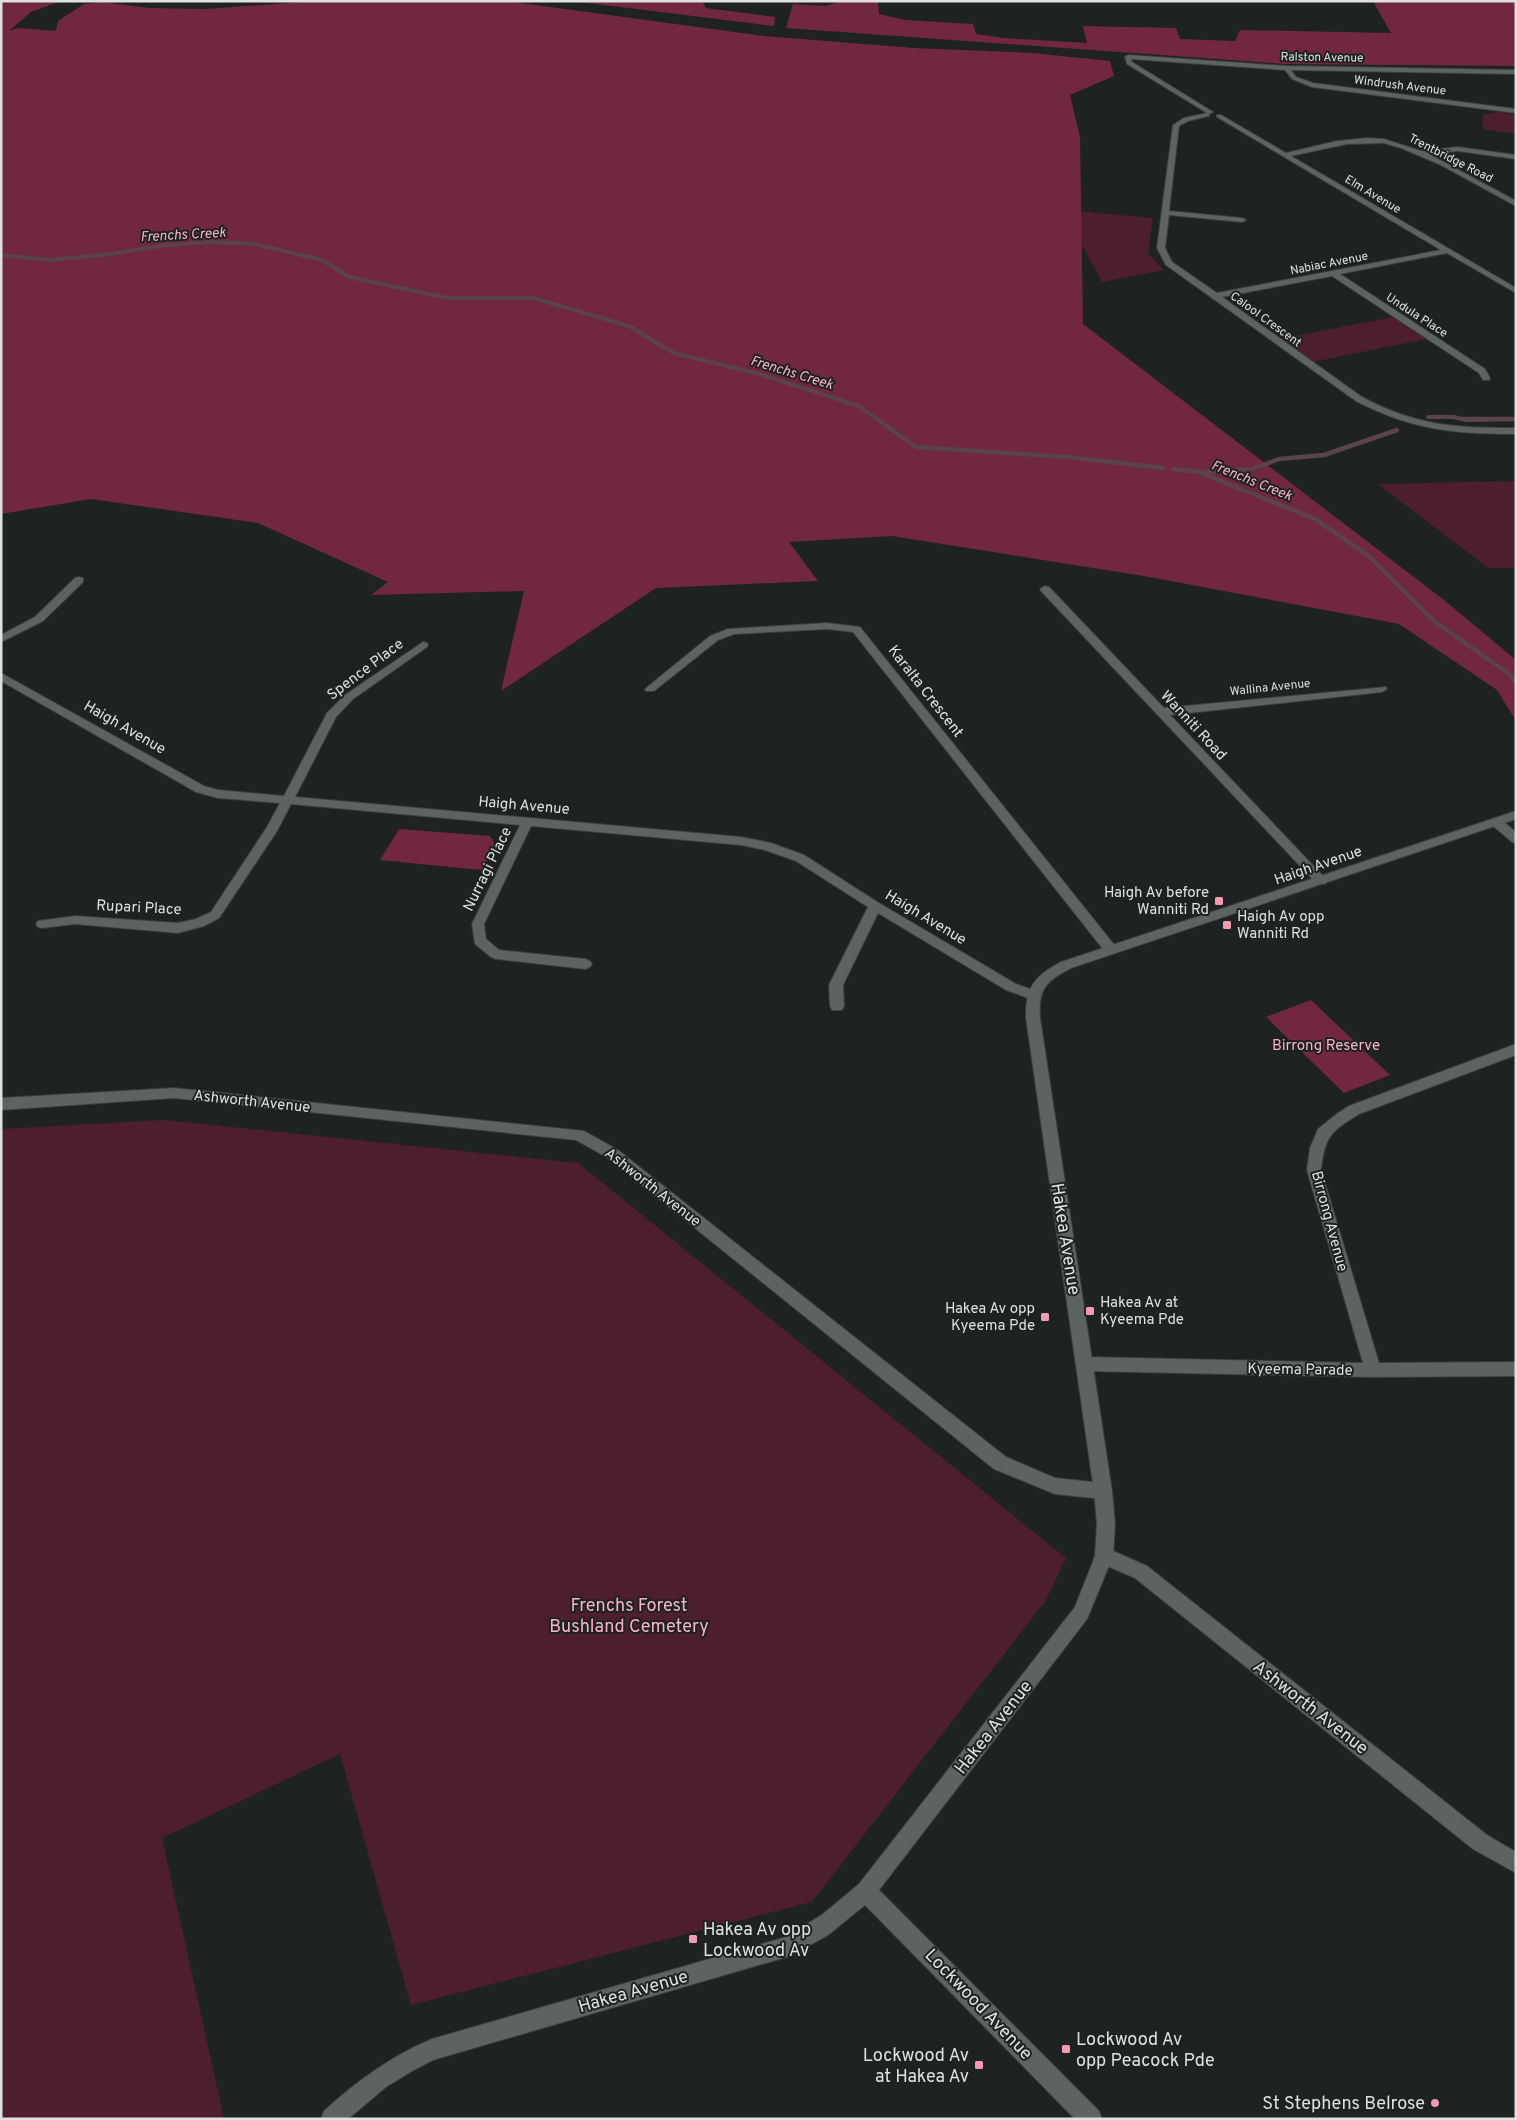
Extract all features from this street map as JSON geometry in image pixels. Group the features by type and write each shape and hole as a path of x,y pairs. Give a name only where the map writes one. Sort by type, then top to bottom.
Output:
{"street":[{"name":"Ralston Avenue","path":"1208,113 1129,63 1128,57 1287,68 1516,72"},
{"name":"Windrush Avenue","path":"1287,68 1294,78 1312,84 1516,111"},
{"name":"Elm Avenue","path":"1208,113 1219,113 1219,116 1516,291"},
{"name":"Calool Crescent","path":"1208,113 1186,119 1176,125 1160,248 1169,263 1358,399 1378,410 1400,420 1429,427 1458,431 1516,431"},
{"name":"Trentbridge Road","path":"1284,154 1366,140 1394,142 1420,153 1516,204"},
{"path":"1420,153 1458,150 1516,158"},
{"path":"1165,213 1242,220"},
{"name":"Nabiac Avenue","path":"1216,296 1447,251"},
{"name":"Undula Place","path":"1333,273 1482,371 1486,378"},
{"path":"1,639 39,619 79,580"},
{"name":"Wanniti Road","path":"1045,589 1321,881"},
{"name":"Karalta Crescent","path":"650,689 714,638 732,631 827,626 856,629 1111,950"},
{"name":"Spence Place","path":"287,800 331,715 349,697 423,645"},
{"name":"Haigh Avenue","path":"1,676 200,789 218,794 741,841 767,846 800,858 875,906 1011,987 1034,995"},
{"name":"Wallina Avenue","path":"1162,712 1382,689"},
{"name":"Rupari Place","path":"42,924 75,920 178,928 200,923 215,914 273,828 287,800"},
{"name":"Haigh Avenue","path":"1047,974 1066,965 1516,815"},
{"name":"Nurragi Place","path":"528,821 478,924 480,941 496,954 585,964"},
{"path":"1496,822 1516,839"},
{"path":"837,1006 836,985 875,906"},
{"name":"Hakea Avenue","path":"332,2119 356,2096 413,2058 432,2050 790,1946 830,1923 866,1891 1081,1613 1104,1556 1106,1524 1085,1364 1033,1018 1032,1006 1034,995 1038,984 1047,974"},
{"name":"Birrong Avenue","path":"1373,1370 1314,1170 1317,1142 1331,1124 1354,1110 1516,1049"},
{"name":"Ashworth Avenue","path":"1,1104 174,1093 580,1135 613,1154 1000,1463 1055,1486 1103,1491"},
{"name":"Kyeema Parade","path":"1085,1364 1373,1370 1516,1369"},
{"name":"Ashworth Avenue","path":"1104,1556 1141,1572 1480,1842 1516,1863"},
{"name":"Lockwood Avenue","path":"866,1891 1091,2119"}],"green space":[{"path":"1,1 61,1 31,12 9,31 18,28 56,31 58,21 84,4 102,2 149,8 205,9 317,1 506,1 764,36 914,48 1033,53 1110,61 1114,76 1070,95 1080,137 1083,324 1444,600 1516,660 1516,721 1497,690 1399,624 1144,576 892,536 789,542 818,581 656,588 501,691 524,591 371,595 388,582 258,523 91,499 1,514"},
{"path":"571,1 702,1 706,8 775,17 774,26"},
{"path":"842,1 878,1 879,14 905,20 973,24 976,34 1004,38 1087,43 1083,26 1176,28 1180,39 1235,41 1240,30 1391,33 1373,1 1516,1 1516,66 1285,64 786,28 793,4 825,6"},
{"path":"1497,112 1516,115 1516,134 1483,129 1483,115"},
{"path":"1054,209 1153,218 1148,253 1164,270 1102,282 1079,239"},
{"path":"1398,316 1431,338 1308,363 1275,340"},
{"path":"1516,481 1516,568 1488,568 1378,484"},
{"path":"399,829 490,836 495,844 482,870 380,860"},
{"name":"Birrong Reserve","path":"1311,1000 1390,1075 1344,1093 1266,1017"},
{"name":"Frenchs Forest Bushland Cemetery","path":"164,1120 578,1163 1066,1558 1046,1600 812,1902 411,2005 340,1754 162,1838 224,2119 1,2119 1,1129"}],"waterway":[{"name":"Frenchs Creek","path":"1,255 51,260 111,254 167,245 212,242 255,244 322,260 349,277 448,298 533,298 629,326 674,353 759,374 859,406 878,420"},
{"path":"1428,417 1462,419"},
{"name":"Frenchs Creek","path":"877,419 916,447 1068,457 1163,468"},
{"path":"1462,419 1516,419 1469,420"},
{"path":"1462,419 1467,420"},
{"path":"1203,472 1252,469 1279,459 1324,455 1397,430"},
{"name":"Frenchs Creek","path":"1173,469 1199,472 1315,519 1369,556 1435,622 1508,673 1516,682"}],"place":[{"name":"Haigh Av before Wanniti Rd","path":"1219,901"},
{"name":"Haigh Av opp Wanniti Rd","path":"1227,925"},
{"name":"Hakea Av at Kyeema Pde","path":"1090,1311"},
{"name":"Hakea Av opp Kyeema Pde","path":"1045,1317"},
{"name":"Hakea Av opp Lockwood Av","path":"693,1939"},
{"name":"Lockwood Av opp Peacock Pde","path":"1066,2049"},
{"name":"Lockwood Av at Hakea Av","path":"979,2065"},
{"name":"St Stephens Belrose","path":"1435,2103"}]}
